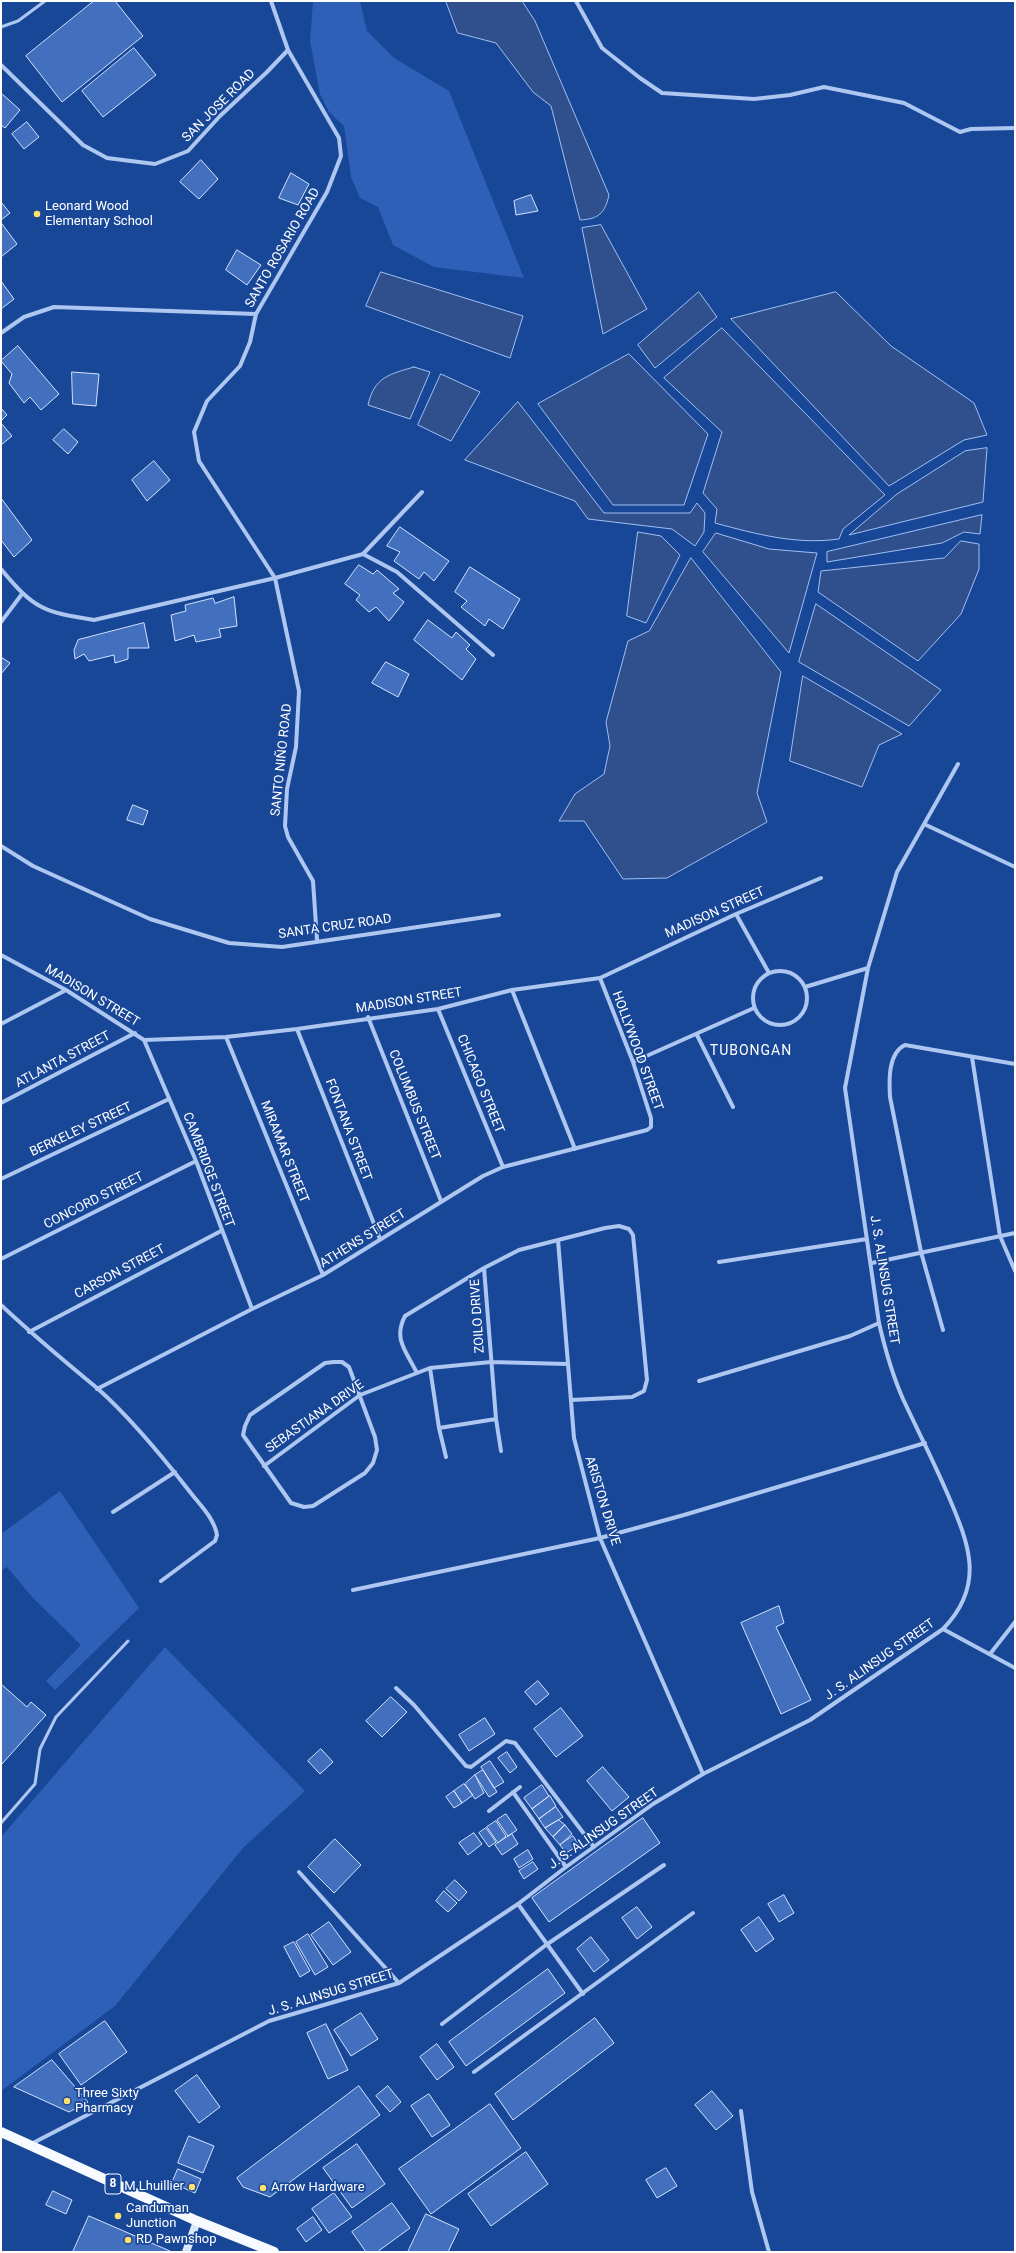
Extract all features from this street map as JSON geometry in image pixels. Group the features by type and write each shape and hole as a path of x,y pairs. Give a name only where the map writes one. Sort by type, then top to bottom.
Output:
{"main road":[{"name":"8","path":"1,2132 197,2221 274,2252"},
{"path":"186,2252 197,2221"}],"street":[{"name":"SANTO ROSARIO ROAD","path":"271,1 288,50 339,138 341,156 327,192 256,314 250,342 240,366 207,401 194,432 198,461 275,578"},
{"path":"576,1 602,48 662,93 754,99 790,95 824,87 904,103 960,132 971,129 1015,128"},
{"name":"SAN JOSE ROAD","path":"1,65 83,145 107,158 155,164 188,151 220,116 288,50"},
{"path":"1,333 24,317 54,307 256,314"},
{"path":"1,569 22,594 40,608 65,616 94,620 275,578 363,554 422,492"},
{"path":"363,554 397,572 493,655"},
{"name":"SANTO NIÑO ROAD","path":"275,578 299,691 296,747 287,789 285,826 288,837 313,881 317,940"},
{"path":"1,622 22,594"},
{"name":"J. S. ALINSUG STREET","path":"29,2146 270,2021 399,1983 518,1904 653,1804 703,1774 810,1720 943,1629 957,1615 965,1599 969,1584 969,1549 964,1532 925,1443 902,1397 888,1358 879,1323 872,1262 867,1240 845,1088 868,968 897,872 958,764"},
{"path":"924,824 1015,867"},
{"name":"SANTA CRUZ ROAD","path":"1,846 33,866 150,919 229,943 282,947 317,940 499,915"},
{"name":"MADISON STREET","path":"1,955 66,990 144,1040 226,1037 298,1029 368,1017 438,1008 512,990 600,978 736,914 821,878"},
{"path":"736,914 769,973"},
{"path":"805,987 868,968"},
{"path":"783,971 796,976 805,987 808,1002 802,1016 790,1024 776,1026 762,1020 754,1008 752,994 758,981 769,973 783,971"},
{"name":"HOLLYWOOD STREET","path":"600,978 633,1062 652,1123 648,1130"},
{"path":"1,1024 66,990"},
{"path":"512,990 575,1149"},
{"name":"CHICAGO STREET","path":"438,1008 503,1167"},
{"path":"633,1062 697,1035 754,1008"},
{"name":"COLUMBUS STREET","path":"368,1017 441,1201"},
{"name":"FONTANA STREET","path":"298,1029 380,1239"},
{"name":"ATLANTA STREET","path":"1,1104 135,1033"},
{"path":"697,1035 733,1107"},
{"name":"MIRAMAR STREET","path":"226,1037 324,1275"},
{"name":"CAMBRIDGE STREET","path":"144,1040 196,1161 252,1309"},
{"path":"943,1330 921,1252 890,1097 889,1085 894,1055 898,1049 905,1046 1015,1064"},
{"path":"972,1057 1000,1236 1015,1271"},
{"name":"BERKELEY STREET","path":"1,1179 169,1099"},
{"name":"ATHENS STREET","path":"97,1389 252,1309 324,1275 441,1201 503,1167 648,1130"},
{"name":"CONCORD STREET","path":"1,1259 196,1161"},
{"path":"417,1373 399,1336 401,1325 405,1316 484,1268 519,1250 619,1226 629,1229 633,1236 648,1380 641,1394 632,1397 571,1400"},
{"name":"CARSON STREET","path":"29,1332 222,1231"},
{"path":"872,1262 1015,1232"},
{"name":"ARISTON DRIVE","path":"558,1240 574,1438 600,1538 703,1774"},
{"path":"719,1262 867,1240"},
{"name":"ZOILO DRIVE","path":"484,1268 496,1418 501,1451"},
{"path":"1,1305 29,1332 97,1389 175,1472 213,1521 217,1535 215,1540 161,1581"},
{"path":"698,1381 850,1336 879,1323"},
{"path":"342,1362 348,1368 360,1394 375,1437 377,1450 373,1462 365,1472 313,1506 304,1506 291,1503 243,1435 250,1415 325,1363 342,1362"},
{"name":"SEBASTIANA DRIVE","path":"264,1466 360,1394 430,1368 491,1362 567,1364"},
{"path":"430,1368 439,1428 446,1456"},
{"path":"439,1428 496,1418"},
{"path":"353,1590 600,1538 684,1515 925,1443"},
{"path":"113,1512 175,1472"},
{"path":"990,1654 1015,1622"},
{"path":"943,1629 1015,1668"},
{"path":"396,1688 414,1705 466,1766 471,1767 506,1741 515,1743 594,1847"},
{"path":"489,1811 520,1787"},
{"path":"512,1792 566,1867"},
{"path":"442,2024 546,1945 664,1865"},
{"path":"299,1872 399,1983"},
{"path":"518,1904 582,1994"},
{"path":"474,2072 692,1912"},
{"path":"741,2111 752,2192 769,2252"}],"lane":[{"path":"1,27 18,22 45,1"},
{"path":"1,1823 35,1784 40,1749 56,1717 128,1641"}],"shaded area":[{"path":"313,1 360,1 367,31 394,58 449,91 524,278 434,267 393,245 378,207 360,198 351,177 344,126 329,112 320,94 310,41"},
{"path":"446,1 522,1 535,21 609,195 603,211 600,214 592,218 580,220 551,106 533,92 496,43 458,33"},
{"path":"601,225 647,309 603,334 582,228"},
{"path":"381,272 523,316 510,358 366,306"},
{"path":"699,292 717,317 655,368 638,345"},
{"path":"836,292 891,346 974,403 987,435 964,440 889,486 731,319"},
{"path":"722,328 885,495 843,529 839,539 807,541 776,537 715,523 717,509 703,493 722,432 664,378"},
{"path":"629,354 708,434 684,505 613,505 538,404"},
{"path":"414,367 430,372 410,419 368,405 374,388 384,378"},
{"path":"441,374 480,392 451,441 418,425"},
{"path":"518,402 604,513 690,513 697,503 705,513 704,532 695,546 672,529 588,519 575,501 465,460"},
{"path":"987,448 983,502 849,535 897,494 965,451"},
{"path":"982,515 980,534 964,532 942,543 827,562 827,552"},
{"path":"638,532 661,536 680,555 646,623 627,616"},
{"path":"716,533 769,549 817,553 789,653 703,552"},
{"path":"961,541 979,544 979,569 961,614 918,661 818,592 821,571 944,558"},
{"path":"691,558 781,672 757,793 767,822 667,878 623,879 584,821 559,821 575,794 604,774 610,746 606,722 628,641 649,631"},
{"path":"816,604 941,690 909,726 799,662"},
{"path":"803,676 902,734 879,745 862,787 790,761"},
{"path":"60,1491 139,1608 55,1690 46,1681 81,1645 33,1598 7,1567 1,1571 1,1534"},
{"path":"165,1647 305,1791 243,1848 115,2006 1,2091 1,1837"}],"building":[{"path":"94,1 115,1 143,36 62,102 26,56"},
{"path":"134,48 156,75 103,117 82,91"},
{"path":"1,93 20,110 5,128 1,125"},
{"path":"27,122 39,137 24,149 12,134"},
{"path":"201,160 218,179 199,199 180,182"},
{"path":"291,173 309,184 298,205 279,198"},
{"path":"531,195 538,211 516,215 514,201"},
{"path":"1,202 10,213 1,220"},
{"path":"2,224 17,244 1,257 1,226"},
{"path":"237,250 261,265 247,285 226,270"},
{"path":"1,281 14,299 1,309"},
{"path":"18,346 59,394 41,410 30,397 24,403 9,383 12,374 1,361"},
{"path":"72,372 99,374 96,406 73,404"},
{"path":"1,408 7,415 1,421"},
{"path":"1,423 12,436 1,445"},
{"path":"64,429 78,442 68,454 53,440"},
{"path":"154,461 170,480 147,501 132,480"},
{"path":"1,498 32,540 14,557 1,540"},
{"path":"400,527 449,561 434,581 424,572 419,579 394,561 400,552 387,546"},
{"path":"359,565 373,574 377,570 399,589 393,593 404,602 389,621 376,607 369,612 356,600 360,595 345,584"},
{"path":"470,567 520,599 503,629 489,619 485,626 461,607 467,601 455,592"},
{"path":"234,597 237,626 219,629 221,637 196,642 194,635 175,641 171,615 186,611 185,605 213,598 215,603"},
{"path":"428,620 452,638 456,632 470,645 466,649 476,659 462,680 414,640"},
{"path":"144,623 149,648 128,648 128,659 115,663 114,655 89,661 84,654 75,659 74,650 78,640"},
{"path":"1,657 10,663 1,674"},
{"path":"386,662 409,674 398,697 372,683"},
{"path":"133,805 148,811 143,825 127,820"},
{"path":"779,1606 784,1623 776,1627 811,1700 781,1714 741,1623"},
{"path":"538,1681 549,1694 536,1705 525,1692"},
{"path":"1,1684 27,1707 31,1702 46,1715 1,1765"},
{"path":"391,1697 407,1712 382,1737 366,1721"},
{"path":"561,1708 583,1736 556,1757 534,1729"},
{"path":"485,1718 495,1734 469,1751 459,1735"},
{"path":"321,1749 333,1762 320,1774 308,1761"},
{"path":"507,1752 517,1767 510,1773 498,1758"},
{"path":"490,1761 504,1782 494,1788 481,1767"},
{"path":"603,1767 629,1797 612,1811 587,1781"},
{"path":"483,1770 497,1792 489,1797 475,1775"},
{"path":"475,1775 484,1793 475,1799 465,1784"},
{"path":"464,1784 473,1795 462,1803 454,1791"},
{"path":"542,1785 549,1796 532,1809 524,1798"},
{"path":"454,1791 462,1803 454,1808 446,1797"},
{"path":"550,1796 556,1806 539,1819 532,1809"},
{"path":"556,1807 563,1817 545,1828 539,1819"},
{"path":"506,1814 517,1830 508,1836 497,1820"},
{"path":"643,1818 660,1843 549,1922 532,1898"},
{"path":"559,1820 565,1825 553,1837 545,1828"},
{"path":"496,1821 506,1836 498,1843 487,1827"},
{"path":"565,1825 572,1834 560,1845 553,1837"},
{"path":"486,1828 496,1842 489,1847 479,1833"},
{"path":"474,1833 482,1844 468,1855 459,1843"},
{"path":"512,1834 518,1844 502,1855 495,1845"},
{"path":"573,1836 579,1845 566,1853 560,1845"},
{"path":"335,1839 361,1865 334,1893 308,1867"},
{"path":"528,1850 533,1859 519,1868 514,1859"},
{"path":"533,1862 538,1869 524,1879 519,1871"},
{"path":"455,1880 467,1892 459,1901 446,1889"},
{"path":"444,1891 457,1903 448,1912 436,1901"},
{"path":"784,1895 794,1913 779,1922 768,1904"},
{"path":"637,1907 652,1927 637,1939 622,1918"},
{"path":"759,1917 774,1939 756,1952 741,1930"},
{"path":"329,1922 351,1952 333,1965 311,1935"},
{"path":"308,1934 328,1967 315,1975 296,1942"},
{"path":"591,1937 609,1960 594,1972 577,1949"},
{"path":"294,1942 310,1971 300,1977 284,1947"},
{"path":"548,1969 565,1993 466,2066 449,2042"},
{"path":"361,2013 378,2039 351,2056 334,2030"},
{"path":"595,2018 614,2043 513,2120 495,2094"},
{"path":"105,2021 127,2052 81,2085 59,2054"},
{"path":"326,2024 348,2070 328,2079 307,2033"},
{"path":"437,2044 454,2067 437,2080 420,2057"},
{"path":"52,2060 88,2102 69,2112 14,2087"},
{"path":"197,2075 220,2107 199,2123 175,2091"},
{"path":"359,2086 380,2115 270,2197 243,2187 237,2178"},
{"path":"388,2086 401,2102 390,2112 376,2096"},
{"path":"712,2091 733,2116 716,2130 695,2105"},
{"path":"429,2094 450,2125 432,2137 411,2106"},
{"path":"490,2104 521,2148 431,2214 399,2169"},
{"path":"189,2136 214,2146 203,2173 178,2163"},
{"path":"357,2144 385,2184 352,2208 323,2168"},
{"path":"526,2152 548,2184 491,2226 468,2194"},
{"path":"666,2168 677,2186 657,2198 646,2180"},
{"path":"178,2169 201,2179 195,2193 172,2183"},
{"path":"53,2191 72,2200 66,2214 46,2205"},
{"path":"334,2193 352,2217 329,2233 312,2209"},
{"path":"392,2203 410,2228 377,2252 366,2252 352,2232"},
{"path":"426,2214 459,2229 448,2252 408,2252"},
{"path":"89,2216 170,2251 170,2252 73,2252"},
{"path":"313,2217 322,2230 306,2242 297,2229"}],"place":[{"name":"Leonard Wood Elementary School","path":"37,214"},
{"name":"Three Sixty Pharmacy","path":"67,2101"},
{"name":"M Lhuillier","path":"192,2187"},
{"name":"Arrow Hardware","path":"263,2188"},
{"name":"Canduman Junction","path":"118,2216"},
{"name":"RD Pawnshop","path":"128,2240"}],"district":[{"name":"TUBONGAN","path":"751,1051"}]}
